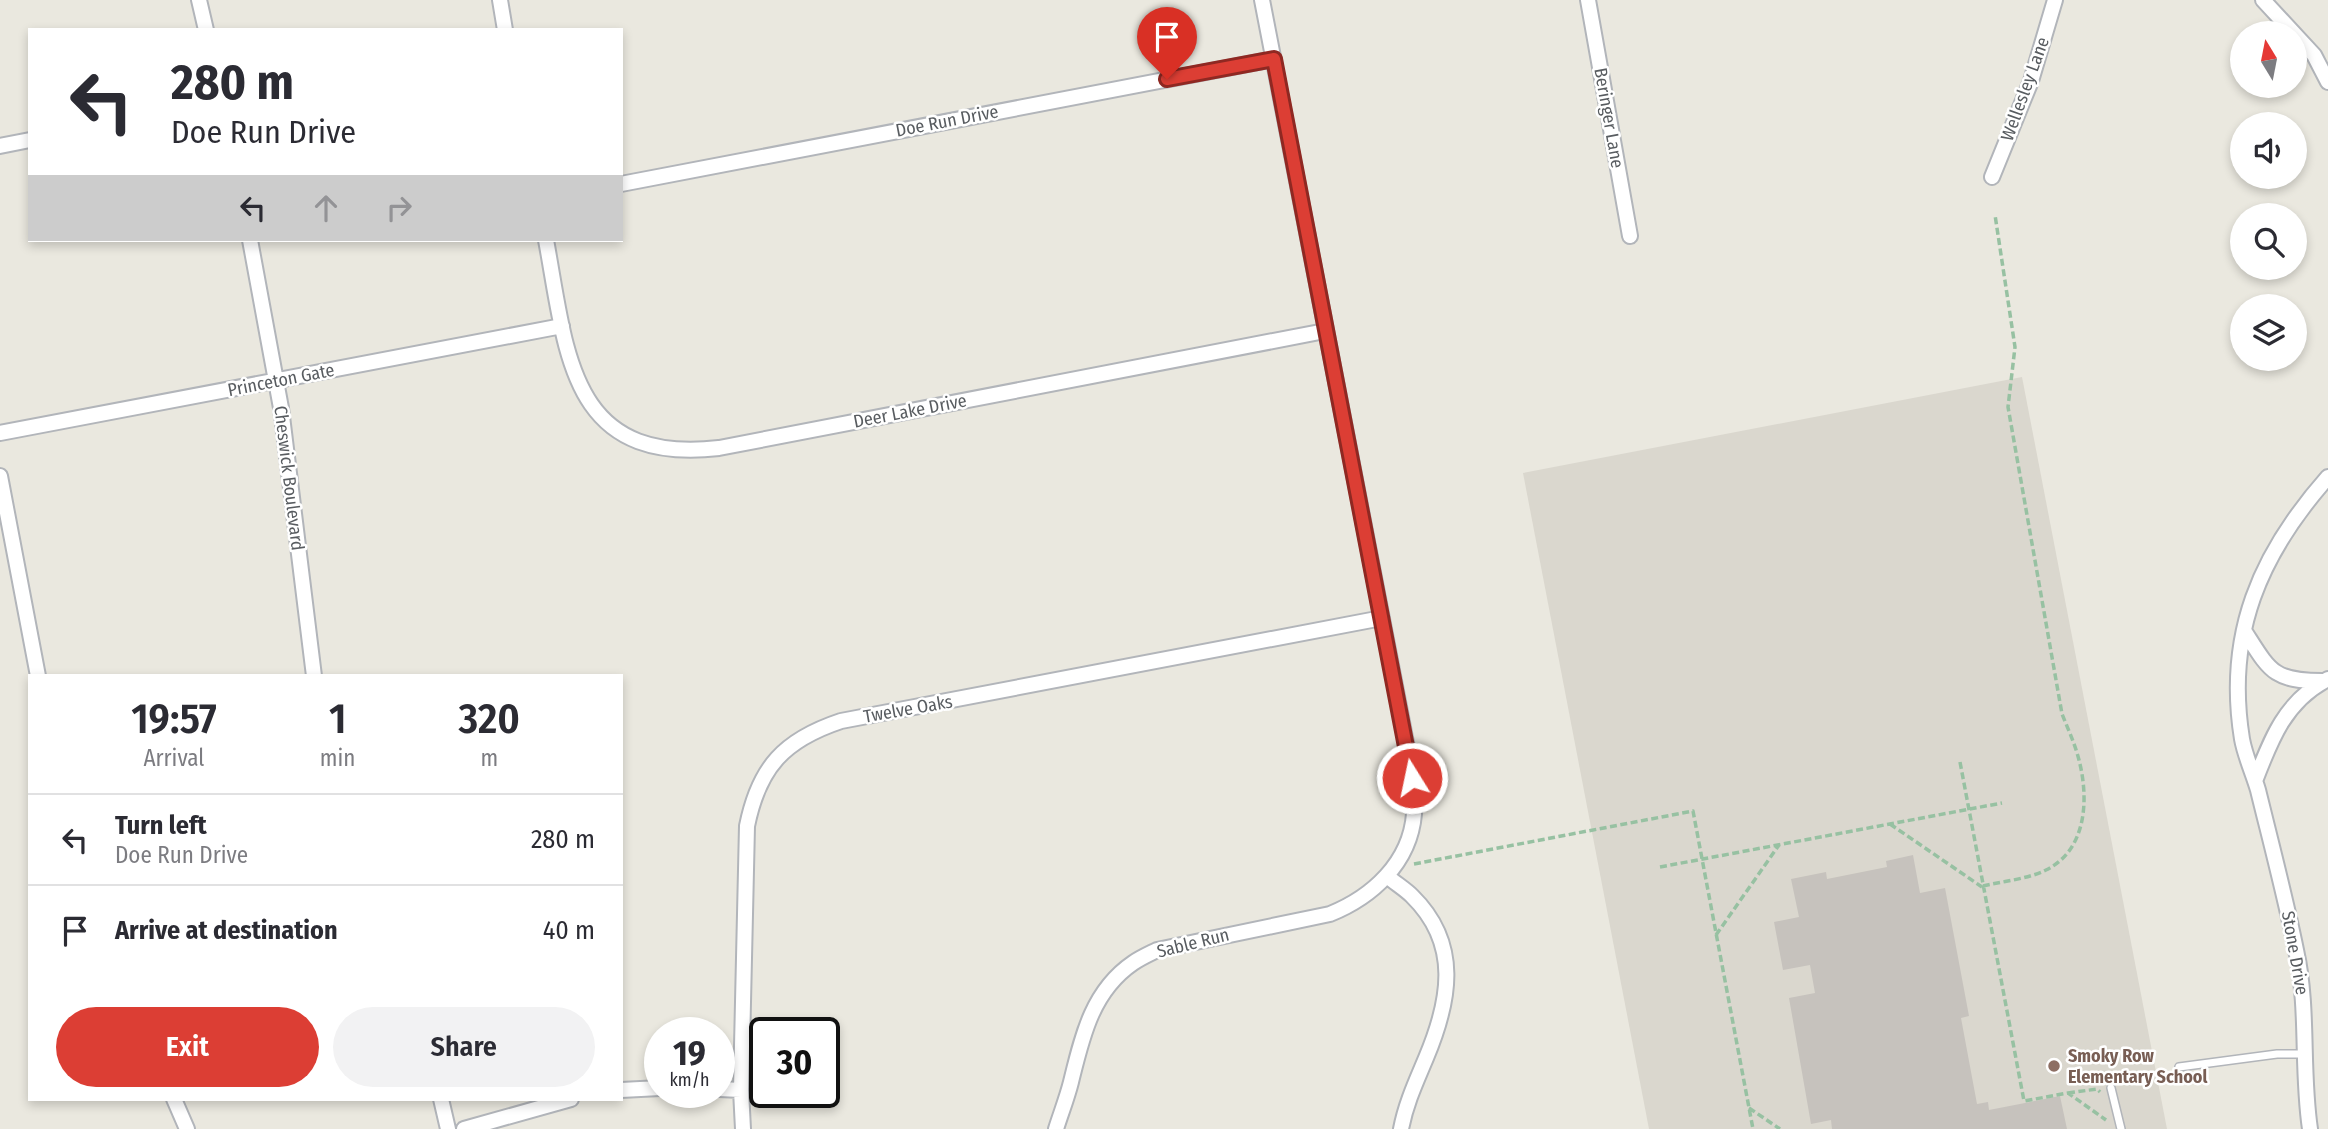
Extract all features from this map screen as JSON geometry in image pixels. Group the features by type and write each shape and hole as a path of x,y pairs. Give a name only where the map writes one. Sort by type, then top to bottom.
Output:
{"street":[{"path":"199,0 206,28"},
{"path":"500,0 505,28"},
{"name":"Sable Run","path":"1056,1129 1080,1038 1096,1002 1112,982 1133,963 1157,950 1330,914 1354,904 1391,879 1409,836 1414,816 1414,797 1404,727 1262,0"},
{"name":"Beringer Lane","path":"1588,0 1630,236"},
{"name":"Wellesley Lane","path":"1992,177 2031,81 2055,0"},
{"path":"2263,0 2314,55 2328,82"},
{"name":"Doe Run Drive","path":"623,184 1274,59"},
{"path":"0,146 28,141"},
{"name":"Cheswick Boulevard","path":"250,242 276,381 314,674"},
{"name":"Deer Lake Drive","path":"546,242 567,352 589,404 626,437 669,451 691,452 719,448 1325,331"},
{"name":"Princeton Gate","path":"0,433 562,326"},
{"path":"0,476 38,674"},
{"name":"Stone Drive","path":"2310,1129 2305,1084 2303,984 2284,892 2242,741 2238,669 2249,607 2260,578 2288,526 2328,477"},
{"name":"Twelve Oaks","path":"741,1090 747,826 752,802 763,779 775,760 793,743 813,730 841,721 1381,618"},
{"path":"2245,632 2272,671 2299,681 2326,680"},
{"path":"2255,781 2281,721 2310,688 2326,680"},
{"path":"1391,879 1412,896 1431,920 1445,952 1448,972 1440,1024 1405,1108 1401,1129"},
{"path":"623,1090 644,1089"},
{"path":"735,1090 741,1090 743,1129"},
{"path":"175,1101 187,1129"},
{"path":"441,1101 448,1129"},
{"path":"464,1129 564,1101"}],"lane":[{"path":"2179,1068 2264,1056 2304,1054"},
{"path":"2111,1088 2122,1129"}],"path":[{"path":"1889,824 1983,887 2035,875 2062,860 2071,850 2081,827 2085,796 2079,757 2062,714 2008,407 2015,347 1995,215"},
{"path":"1960,762 2024,1101 2097,1089 2103,1094"},
{"path":"1660,867 2002,803"},
{"path":"1391,879 1415,863 1693,811 1753,1129"},
{"path":"1716,935 1779,845"},
{"path":"2068,1093 2106,1119"},
{"path":"1749,1108 1780,1129"},
{"path":"2107,1110 2108,1129"}],"shaded area":[{"path":"2022,377 2167,1129 1649,1129 1523,473"}],"building":[{"path":"1913,855 1920,893 1945,888 1969,1016 1961,1018 1977,1104 1988,1102 1989,1110 2060,1096 2067,1129 1832,1129 1831,1120 1811,1124 1789,998 1815,993 1810,965 1783,970 1774,922 1799,917 1791,879 1826,872 1827,879 1887,867 1886,861"}],"place":[{"name":"Smoky Row Elementary School","path":"2054,1066"}],"route":[{"path":"1167,79 1274,59 1412,778"}]}
